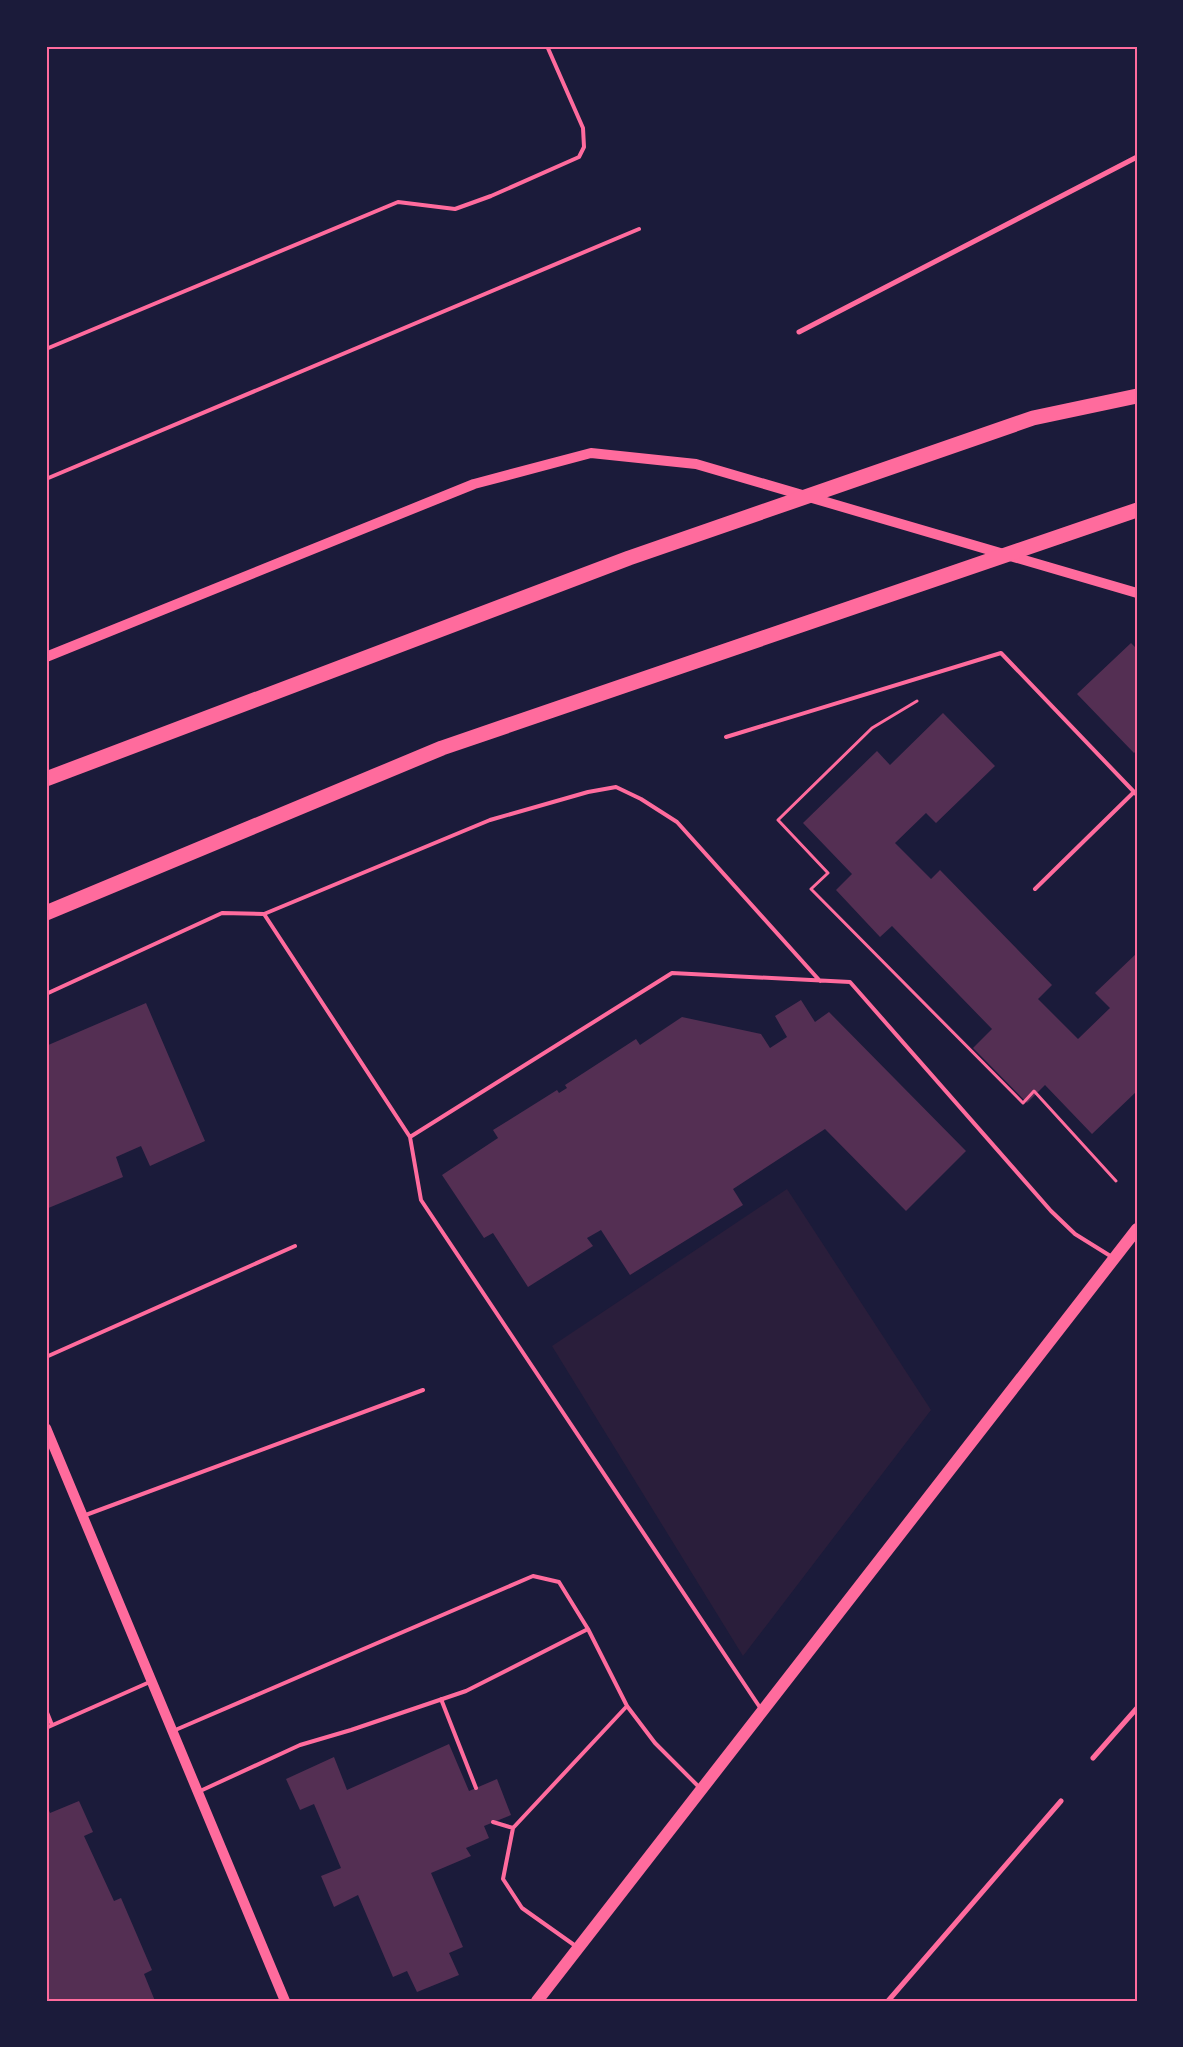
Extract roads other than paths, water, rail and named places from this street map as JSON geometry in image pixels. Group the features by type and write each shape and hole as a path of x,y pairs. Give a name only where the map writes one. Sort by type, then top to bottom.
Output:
{"highway":[{"path":"46,779 629,558 1033,418 1137,396"},
{"path":"46,913 442,748 1137,510"}],"main road":[{"path":"46,657 474,484 591,453 696,464 1134,593"},
{"path":"537,2001 1137,1229"},
{"path":"46,1428 285,2001"}],"street":[{"path":"799,332 1137,156"},
{"path":"1093,1758 1137,1708"},
{"path":"888,2001 1061,1801"}],"lane":[{"path":"46,349 398,202 455,209 491,196 578,157 584,147 583,128 547,46"},
{"path":"46,479 640,228"},
{"path":"726,737 1001,654 1135,793 1035,889"},
{"path":"46,994 222,913 264,914 490,820 588,792 616,787 641,799 677,822 820,981"},
{"path":"264,914 410,1137 421,1200 762,1711"},
{"path":"410,1137 672,973 850,982 1051,1211 1075,1234 1114,1259"},
{"path":"46,1357 295,1246"},
{"path":"83,1516 423,1390"},
{"path":"173,1731 533,1576 559,1582 588,1629 627,1706 655,1743 702,1790"},
{"path":"198,1792 300,1744 351,1730 466,1691 588,1629"},
{"path":"46,1728 152,1681"},
{"path":"441,1699 476,1788"},
{"path":"578,1948 522,1908 503,1879 513,1828 627,1706"},
{"path":"46,1710 52,1725"},
{"path":"494,1822 513,1828"}]}
